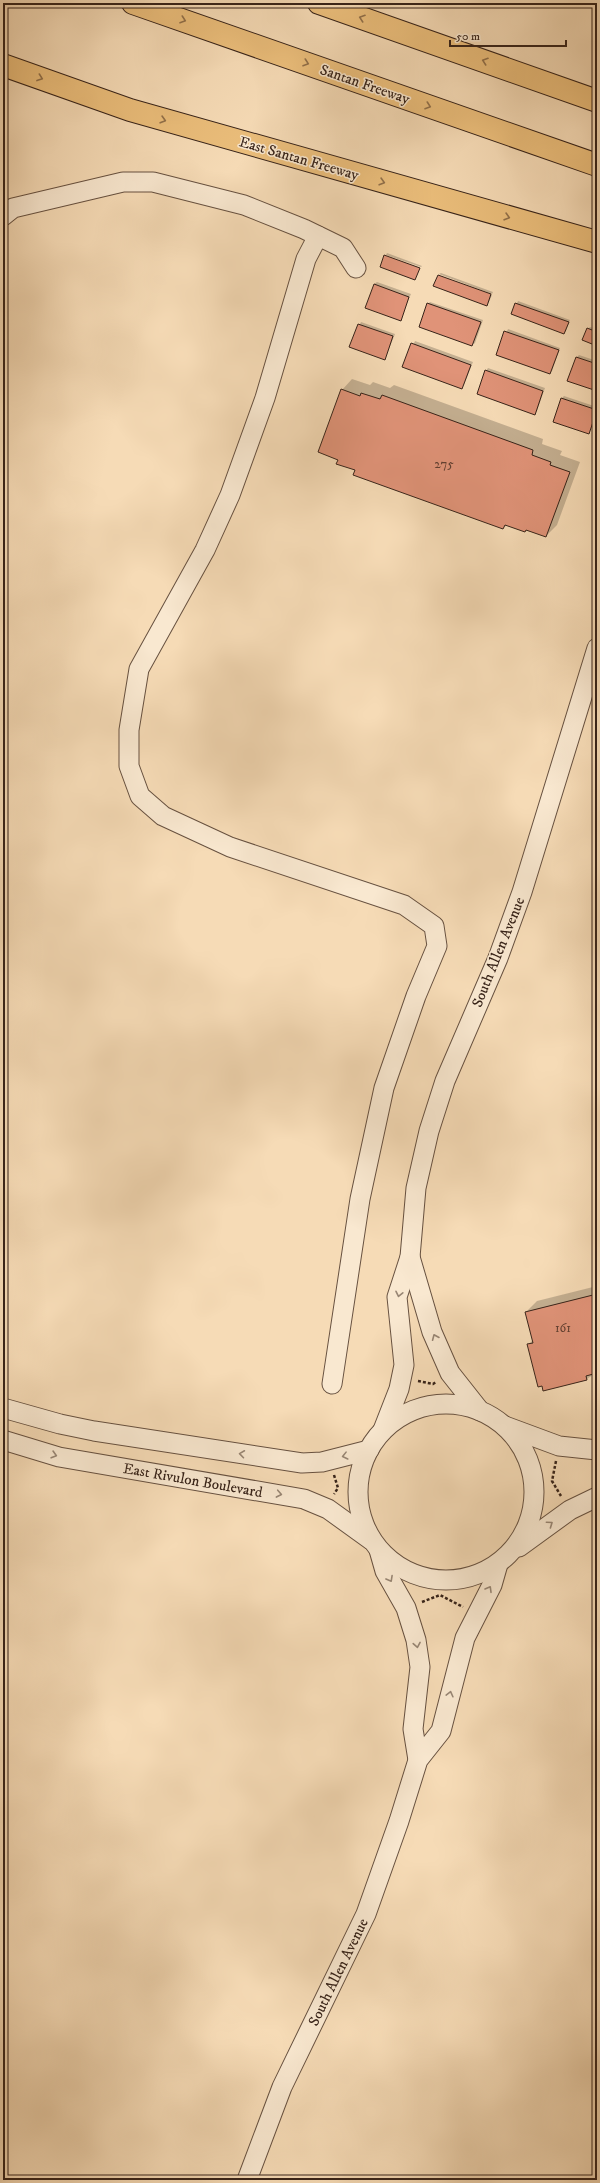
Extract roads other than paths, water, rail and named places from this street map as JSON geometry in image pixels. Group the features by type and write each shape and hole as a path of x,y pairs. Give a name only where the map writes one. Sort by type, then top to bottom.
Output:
{"main road":[{"name":"Santan Freeway","path":"133,3 597,165"},
{"path":"319,3 597,101"},
{"name":"East Santan Freeway","path":"3,65 130,110 597,242"},
{"path":"522,74 597,90"},
{"path":"538,145 597,176"}],"street":[{"path":"3,216 14,208 123,182 153,182 244,205 318,236 343,248 356,268"},
{"path":"318,236 306,259 264,398 230,495 205,550 139,669 129,730 129,766 140,796 163,816 230,847 404,905 434,926 437,946 416,996 383,1095 360,1199 332,1384"},
{"name":"South Allen Avenue","path":"383,1430 399,1389 404,1365 397,1297 410,1257 416,1188 429,1131 445,1081 498,958 522,892 597,648"},
{"name":"South Allen Avenue","path":"410,1257 432,1332 450,1373 480,1411"},
{"path":"597,1450 559,1446 505,1426 480,1411 454,1404 428,1406 404,1415 383,1430 369,1450 360,1473 358,1497 363,1521 376,1545 394,1563 418,1576 446,1580 473,1576 503,1559 570,1510 597,1497"},
{"name":"East Rivulon Boulevard","path":"3,1408 37,1418 130,1438 302,1463 322,1462 369,1450"},
{"path":"28,1448 37,1418"},
{"path":"503,1559 526,1531 534,1504 533,1475 523,1448 505,1426"},
{"name":"East Rivulon Boulevard","path":"3,1440 59,1456 304,1499 328,1509 376,1545"},
{"name":"South Allen Avenue","path":"376,1545 385,1571 406,1608 416,1640 420,1667 413,1729 418,1760"},
{"name":"South Allen Avenue","path":"247,2180 282,2087 366,1914 400,1821 418,1760 441,1732 465,1638 492,1585 503,1559"}]}
